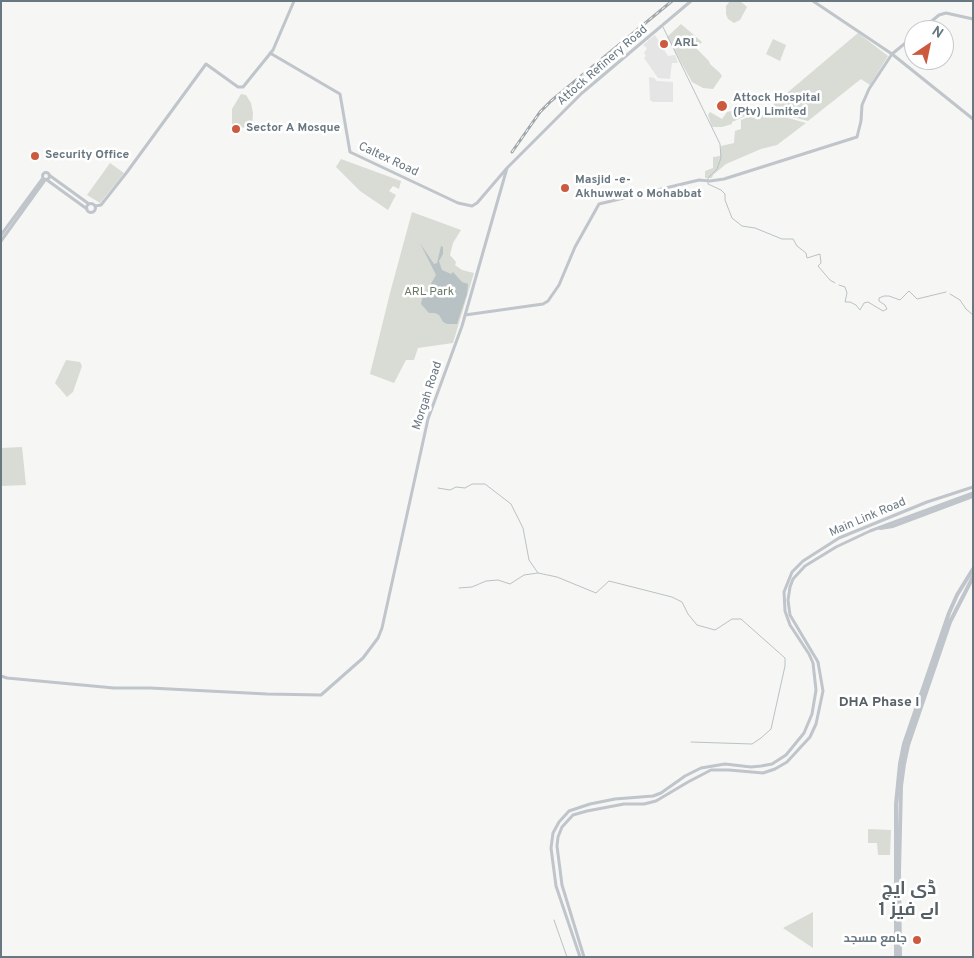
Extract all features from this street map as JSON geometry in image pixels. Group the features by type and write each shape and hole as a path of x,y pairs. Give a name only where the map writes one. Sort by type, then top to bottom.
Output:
{"main road":[{"path":"880,528 893,526 973,494"},
{"path":"896,957 898,943 898,826 901,786 906,756 949,613 957,595 973,569"},
{"path":"935,662 950,622 973,577"},
{"path":"898,943 900,957"}],"street":[{"path":"1,241 45,179 44,173 89,204 101,205 206,64 238,87 244,87 270,53 294,1"},
{"name":"Attock Refinery Road","path":"507,168 588,87 691,1"},
{"path":"813,1 892,54 973,120"},
{"path":"932,20 938,15 946,13 973,19"},
{"path":"465,315 545,303 559,285 582,232 598,204 699,180 724,179 857,137 862,105 869,89 892,54 904,44"},
{"name":"Caltex Road","path":"270,53 340,94 350,152 458,203 472,206 477,203 507,168"},
{"name":"Morgah Road","path":"1,676 114,688 322,695 363,658 380,633 428,419 465,315 507,168"},
{"path":"1,235 49,175"},
{"path":"45,179 92,212 95,210 95,206"},
{"path":"87,209 89,204"},
{"name":"Main Link Road","path":"580,957 556,886 551,848 553,833 559,822 569,811 590,804 615,799 652,796 661,793 685,776 701,768 725,764 751,767 772,764 786,755 802,736 812,714 816,690 813,663 806,648 790,625 784,611 784,592 792,572 803,561 839,538 927,502 973,487"},
{"name":"Main Link Road","path":"584,957 562,885 557,846 558,836 562,828 574,815 587,811 624,804 644,804 656,801 710,770 763,773 788,762 810,737 816,724 823,691 818,662 790,615 788,600 790,587 799,571 810,561 836,547 880,528"},
{"path":"813,663 818,662"},
{"path":"802,736 810,737"},
{"path":"740,766 740,771"}],"shaded area":[{"path":"655,35 668,56 675,55 678,63 672,63 670,79 658,78 644,58 647,48 643,45 648,41 649,43 648,40"},
{"path":"649,77 657,81 673,82 673,102 653,102 650,100"},
{"path":"420,243 434,264 437,263 441,246 443,247 443,254 439,261 442,270 451,274 453,272 462,282 468,284 467,294 457,324 443,322 439,315 429,313 421,304 436,275"}],"green space":[{"path":"730,1 740,1 747,7 740,20 734,23 728,19 726,14 726,6"},
{"path":"681,24 702,42 696,48 722,76 713,89 703,88 692,82 667,37"},
{"path":"858,33 888,56 870,85 861,79 808,121 772,112 768,109"},
{"path":"773,39 786,45 780,61 766,54"},
{"path":"241,94 246,95 251,103 253,113 252,128 232,127 232,109"},
{"path":"736,104 743,108 741,104 758,111 750,115 747,113 748,115 732,122 732,124 712,127 708,115 710,112 722,119 727,112 732,111"},
{"path":"764,111 806,123 777,145 761,149 726,164 712,178 705,178 705,171 713,168 713,157 720,156 721,146 734,143 735,131 741,129 741,120"},
{"path":"341,159 401,181 399,189 393,186 389,191 396,195 388,210 360,191 336,167"},
{"path":"110,163 124,173 100,203 87,195"},
{"name":"ARL Park","path":"412,212 461,230 453,243 450,255 456,262 455,265 462,270 474,273 453,343 418,348 414,360 406,360 394,383 370,374"},
{"path":"66,360 80,362 82,366 73,392 67,397 55,383"},
{"path":"22,447 26,485 1,486 1,448"},
{"path":"868,829 891,830 890,855 878,855 877,843 868,843"},
{"path":"813,912 813,948 783,928"}],"waterway":[{"path":"663,27 720,144 721,158 717,169 708,178 708,184 725,194 725,200 732,218 742,226 755,228 782,239 793,239 797,246 806,253 807,258 820,254 821,263 818,266 835,283"},
{"path":"839,285 845,287 847,293 845,302 856,305 860,310 864,303 868,302 883,311 887,309 879,301 879,298 884,296 900,300 909,291 917,299 946,292"},
{"path":"950,294 960,300 973,315"},
{"path":"438,488 450,490 456,487 465,488 472,484 485,484 511,504 523,528 529,560 538,573 557,577 596,593 609,581 672,597 682,602 688,614 697,625 715,630 732,619 741,619 785,658 785,666 771,729 761,738 752,744 691,742"},
{"path":"459,588 472,587 486,581 498,580 510,584 524,575 538,573"},
{"path":"554,920 567,957"}],"railway":[{"path":"512,152 540,112 551,101 672,1"}],"place":[{"name":"ARL","path":"664,44"},
{"name":"Attock Hospital (Ptv) Limited","path":"722,106"},
{"name":"Sector A Mosque","path":"236,129"},
{"name":"Security Office","path":"35,156"},
{"name":"Masjid -e- Akhuwwat o Mohabbat","path":"565,188"},
{"name":"جامع مسجد","path":"917,940"}],"district":[{"name":"DHA Phase I","path":"879,703"},
{"name":"ڈی ایچ اے فیز 1","path":"909,900"}]}
